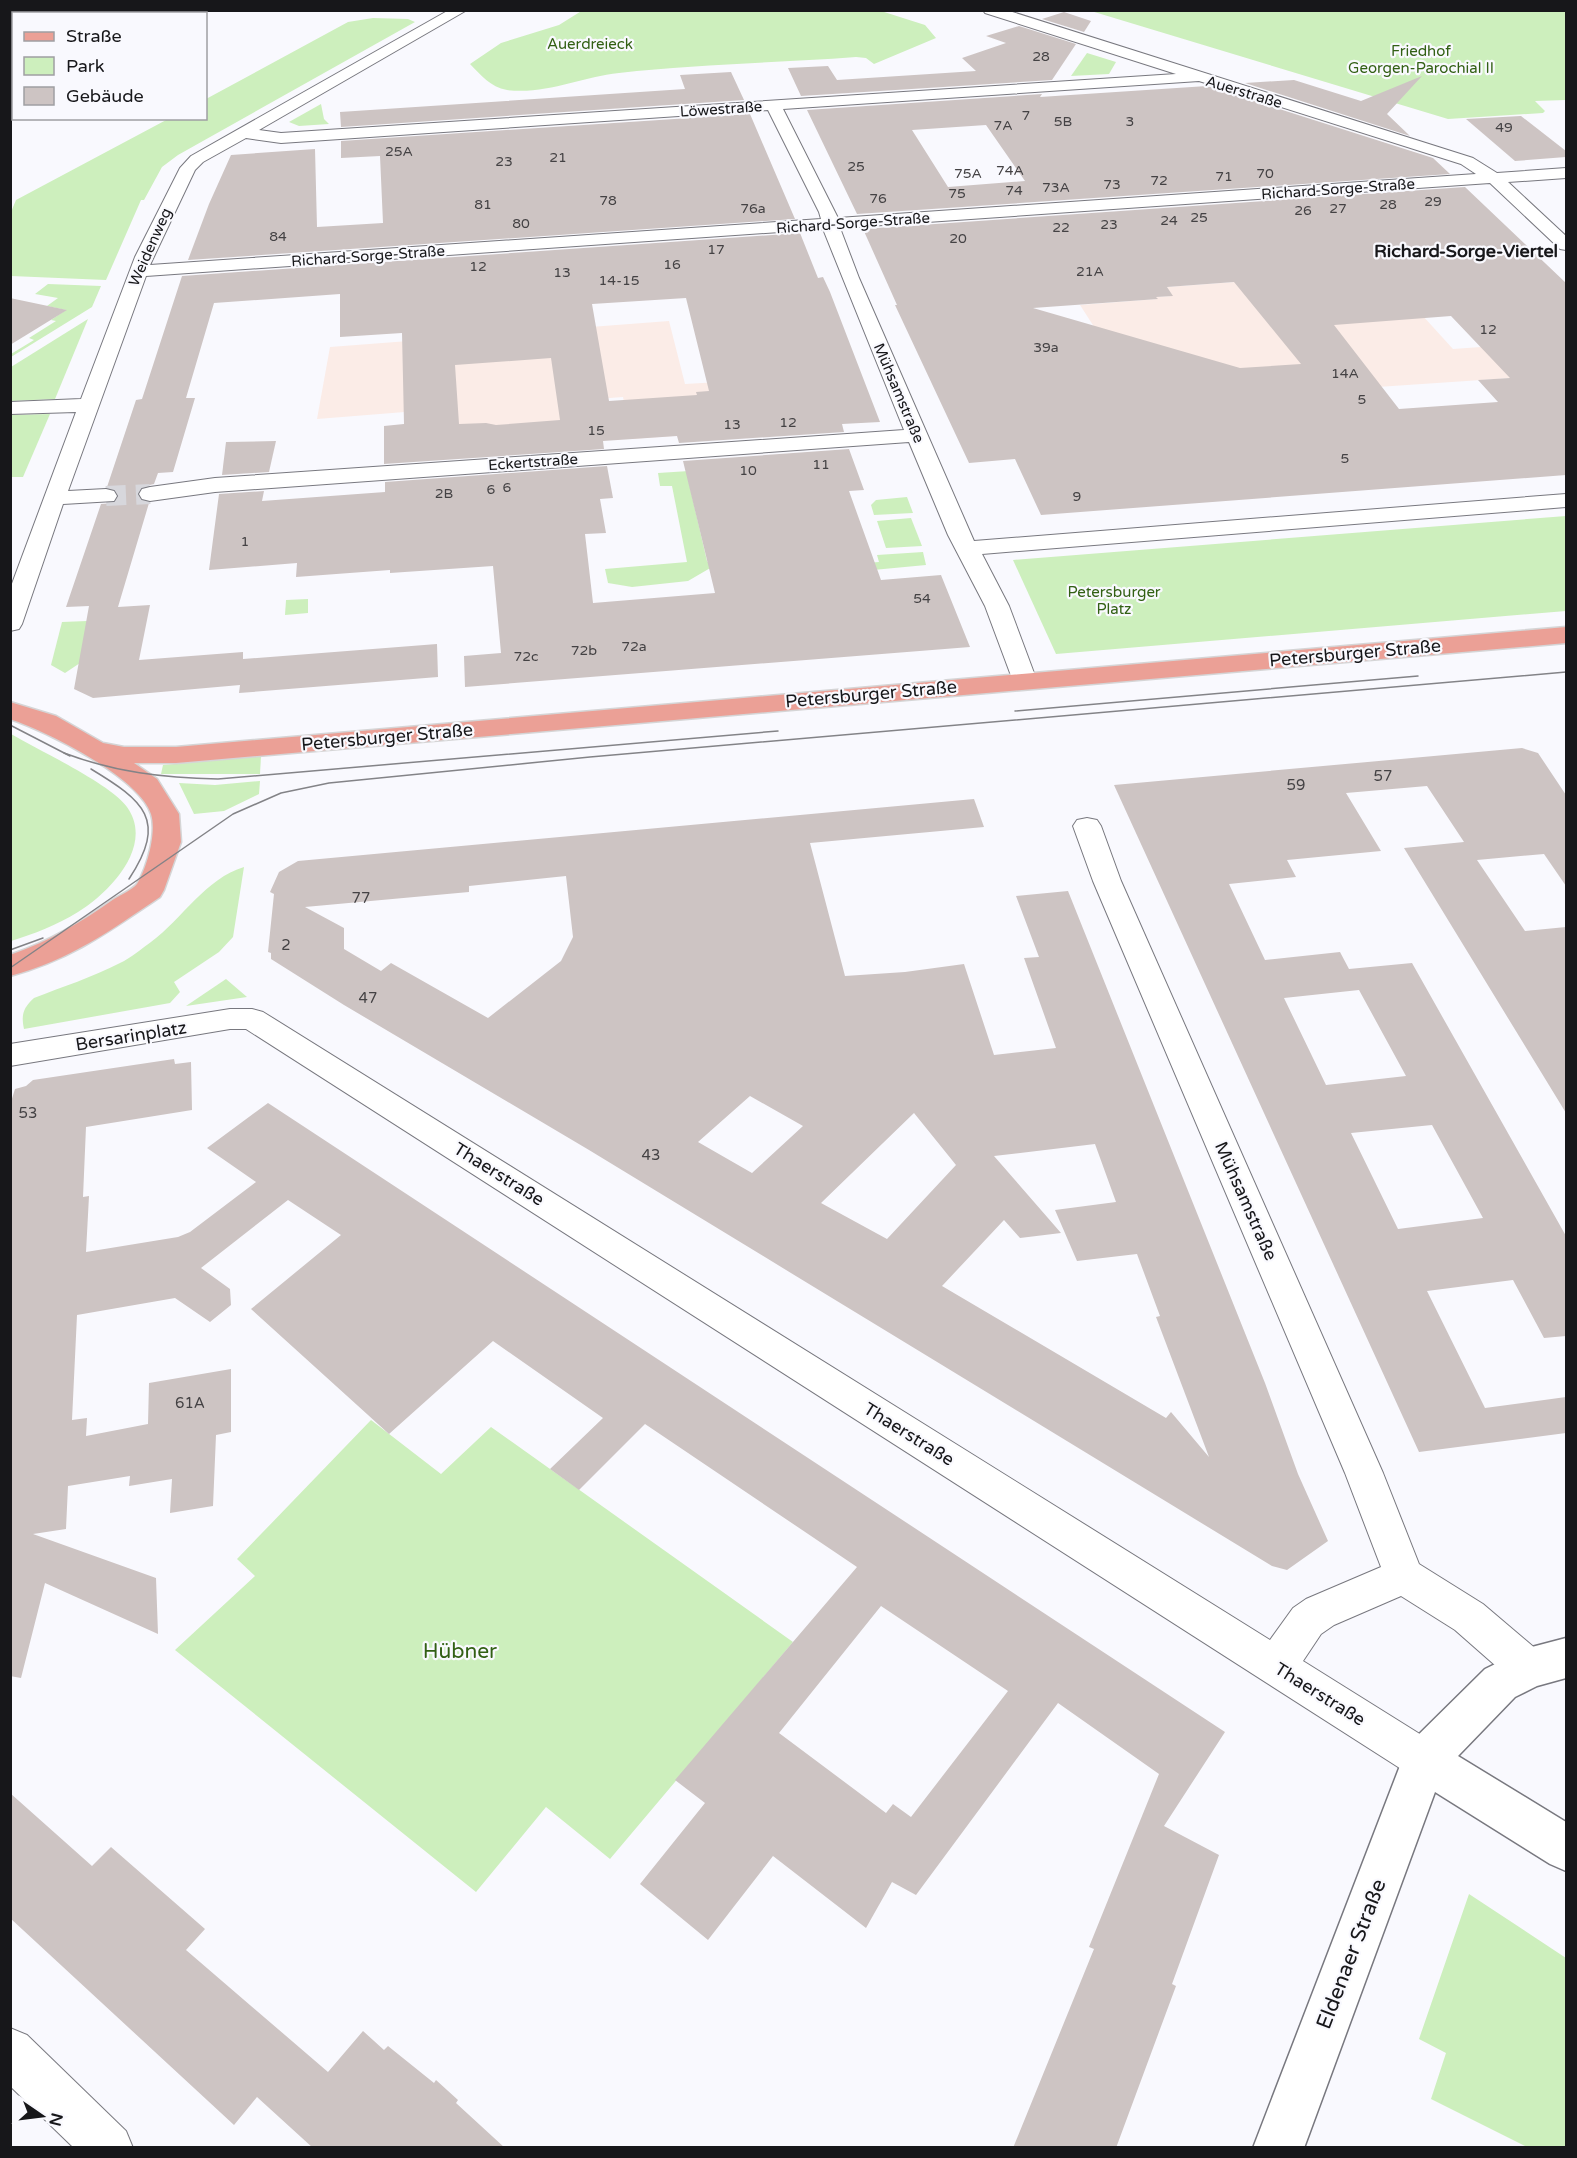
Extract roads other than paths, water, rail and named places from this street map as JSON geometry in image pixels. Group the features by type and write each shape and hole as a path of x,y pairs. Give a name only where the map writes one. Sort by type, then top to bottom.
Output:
{"main road":[{"name":"Petersburger Straße","path":"95,749 124,755 176,755 1566,635"},
{"path":"10,710 46,722 95,749 147,785 165,814 167,842 149,890 77,939 30,961 10,966"},
{"name":"Petersburger Straße","path":"129,773 176,755"}],"street":[{"name":"Weidenweg","path":"10,624 88,405 139,271 188,168 197,159 460,10"},
{"name":"Auerstraße","path":"990,10 1467,161 1494,178 1566,245"},
{"name":"Löwestraße","path":"244,133 281,138 1184,80 1198,77"},
{"name":"Mühsamstraße","path":"774,106 828,212 837,247 959,535 976,561 1016,652 1024,681"},
{"name":"Richard-Sorge-Straße","path":"139,271 1566,173"},
{"path":"10,408 88,405"},
{"name":"Eckertstraße","path":"150,494 203,486 916,435"},
{"path":"55,498 106,496"},
{"path":"968,548 1566,501"},
{"name":"Mühsamstraße","path":"1087,826 1107,880 1364,1473 1404,1576"},
{"name":"Bersarinplatz","path":"10,1055 230,1019 252,1020"},
{"name":"Thaerstraße","path":"252,1020 1566,1848"},
{"path":"1276,1666 1307,1621 1320,1611 1404,1576 1547,1663"},
{"path":"1424,1760 1500,1683 1547,1663"},
{"name":"Eldenaer Straße","path":"1278,2148 1424,1760"},
{"path":"10,2052 109,2148"}],"tunnel":[{"path":"106,496 150,494"}],"tram line":[{"path":"10,968 233,814 281,793 329,783 590,757 1566,672"},
{"path":"1015,711 1418,676"},
{"path":"10,725 65,753"},
{"path":"65,753 102,765 140,773 218,779 778,731"},
{"path":"65,753 70,756"},
{"path":"91,769 125,791 137,802 144,814 148,827 147,841 141,859 129,879"},
{"path":"10,950 43,938"}],"district":[{"name":"Richard-Sorge-Viertel","path":"1466,251"}],"park label":[{"name":"Auerdreieck","path":"590,44"},
{"name":"Friedhof Georgen-Parochial II","path":"1421,60"},
{"name":"Petersburger Platz","path":"1114,600"},
{"name":"Hübner","path":"460,1651"}]}
